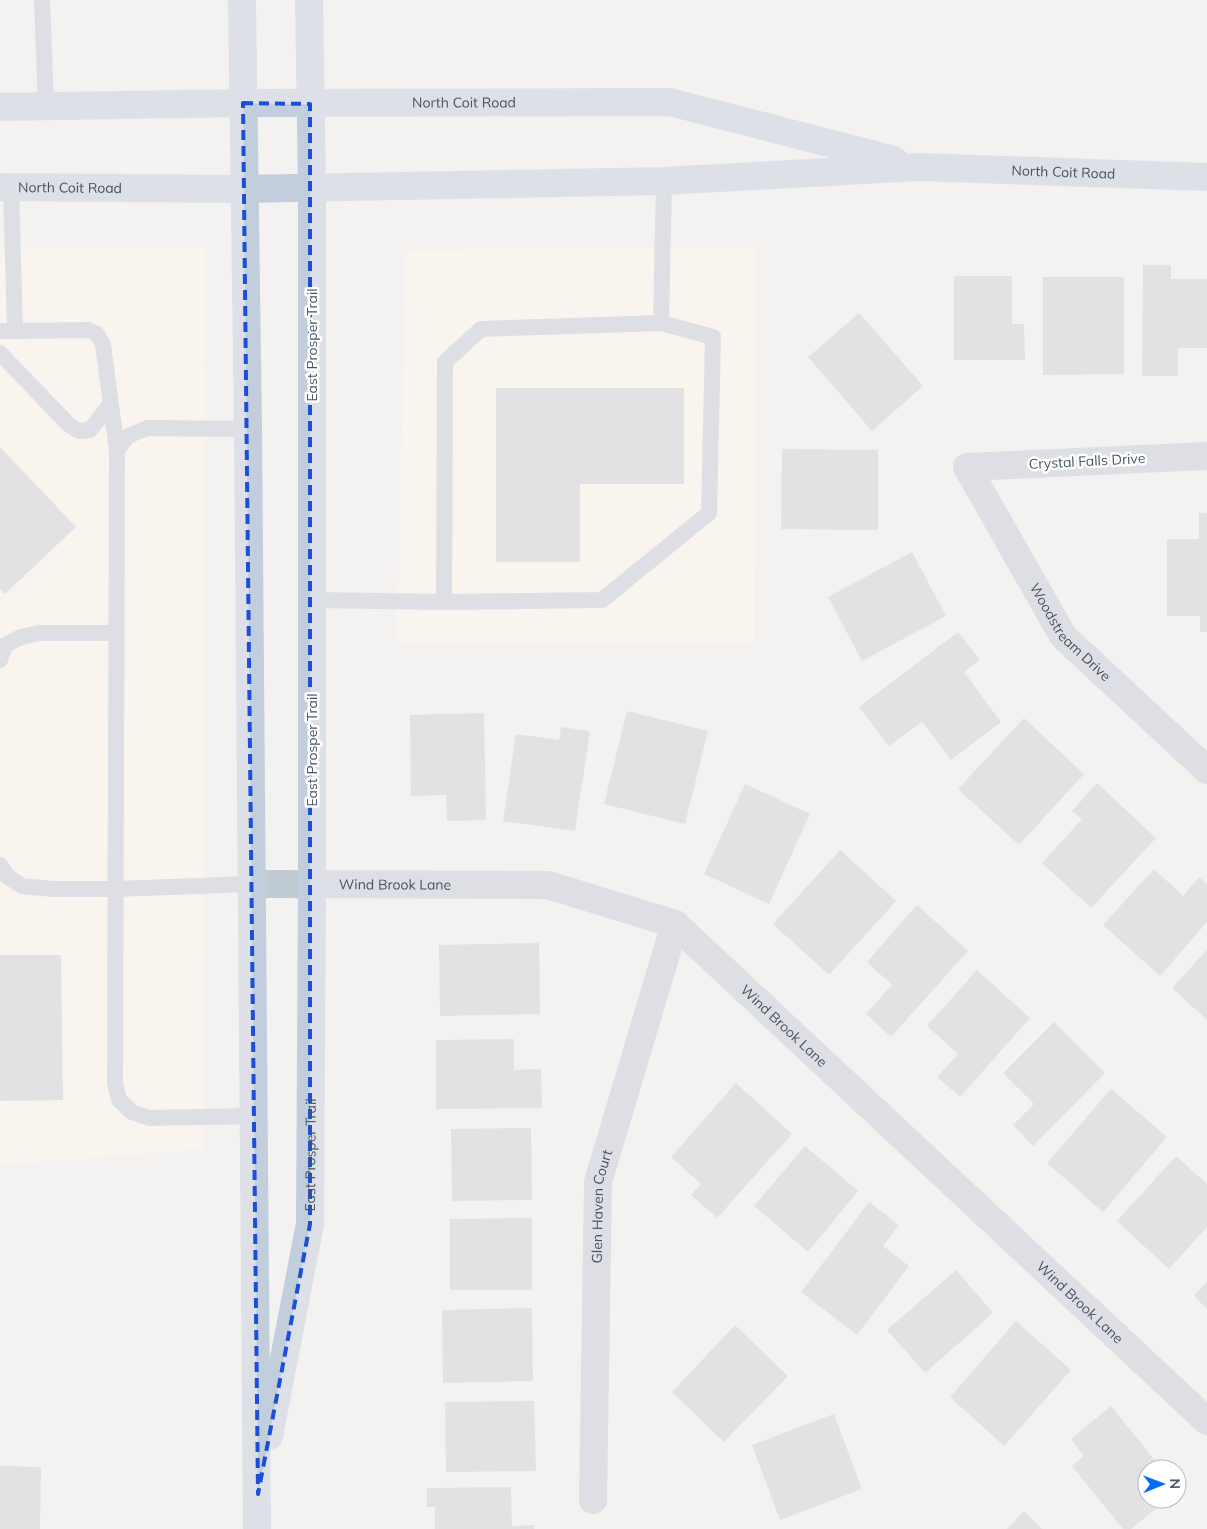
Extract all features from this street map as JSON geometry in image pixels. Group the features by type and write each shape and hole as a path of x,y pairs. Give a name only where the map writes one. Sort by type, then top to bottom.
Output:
{"main road":[{"name":"East Prosper Trail","path":"242,0 248,429 257,1529"},
{"name":"East Prosper Trail","path":"258,1494 310,1224 312,187 308,0"},
{"name":"North Coit Road","path":"0,107 243,103 670,102 919,167"},
{"name":"North Coit Road","path":"5,187 244,190 312,187 664,181 919,167 1207,177"}],"street":[{"name":"Crystal Falls Drive","path":"967,467 1207,456"},
{"name":"Woodstream Drive","path":"967,467 1063,636 1207,770"},
{"name":"Wind Brook Lane","path":"252,884 548,885 675,924 1207,1421"},
{"name":"Glen Haven Court","path":"593,1500 598,1182 675,924"}],"lane":[{"path":"42,0 46,106"},
{"path":"661,323 664,181"},
{"path":"5,187 8,331 88,330 97,334 102,345 116,450 115,1082 119,1100 132,1112 149,1118 254,1116"},
{"path":"312,600 444,602 602,600 709,513 713,337 661,323 481,329 445,362 444,602"},
{"path":"0,353 69,425 79,432 90,430 110,405"},
{"path":"116,450 128,436 147,428 248,429"},
{"path":"2,648 21,637 39,633 116,633"},
{"path":"0,865 7,876 22,886 53,889 116,889 252,884"}],"highlighted area":[{"path":"243,103 310,104 310,1224 258,1494"}],"shaded area":[{"path":"0,247 205,248 204,1149 0,1165"},
{"path":"755,247 754,643 397,642 406,250"}],"building":[{"path":"1143,265 1171,265 1171,279 1207,279 1207,348 1178,348 1178,376 1142,376"},
{"path":"954,276 1012,276 1012,324 1024,324 1025,360 954,360"},
{"path":"1043,277 1124,277 1124,374 1043,375"},
{"path":"859,313 923,386 872,431 808,357"},
{"path":"496,388 684,388 684,484 580,484 580,562 496,562"},
{"path":"0,447 76,527 5,594 0,589"},
{"path":"782,449 878,450 878,530 781,529"},
{"path":"1199,513 1207,513 1207,632 1200,632 1200,616 1167,616 1167,539 1199,539"},
{"path":"912,552 946,616 862,661 828,597"},
{"path":"958,632 980,660 964,672 1001,722 951,760 922,722 889,746 859,707"},
{"path":"627,711 708,731 685,824 604,804"},
{"path":"484,713 486,820 447,821 446,795 411,796 410,715"},
{"path":"1024,718 1084,774 1019,845 958,789"},
{"path":"561,727 590,731 575,831 503,821 516,734 559,740"},
{"path":"1097,783 1156,838 1091,908 1042,863 1082,819 1072,811"},
{"path":"745,784 810,814 769,904 704,874"},
{"path":"840,850 896,901 829,975 773,924"},
{"path":"1154,869 1183,896 1199,877 1207,884 1207,922 1160,976 1103,925"},
{"path":"917,905 968,951 891,1037 866,1014 892,985 867,962"},
{"path":"539,943 540,1014 440,1016 439,945"},
{"path":"1207,950 1207,1020 1172,988"},
{"path":"0,955 61,955 63,1100 0,1101"},
{"path":"977,970 1030,1018 960,1097 937,1077 958,1054 927,1026"},
{"path":"1054,1022 1105,1073 1033,1146 1013,1125 1034,1104 1003,1073"},
{"path":"514,1039 514,1070 541,1069 542,1108 436,1109 436,1040"},
{"path":"736,1083 792,1134 717,1218 691,1195 701,1184 671,1157"},
{"path":"1111,1089 1167,1137 1103,1212 1047,1163"},
{"path":"531,1128 532,1200 452,1201 451,1129"},
{"path":"805,1146 858,1191 808,1252 754,1206"},
{"path":"1176,1156 1207,1184 1207,1227 1169,1269 1117,1221"},
{"path":"869,1202 899,1225 883,1246 909,1266 857,1335 801,1292"},
{"path":"532,1218 532,1290 450,1290 450,1219"},
{"path":"956,1270 993,1313 925,1373 887,1330"},
{"path":"1207,1282 1207,1309 1194,1296"},
{"path":"532,1308 533,1381 443,1383 442,1310"},
{"path":"1016,1321 1071,1370 1004,1446 950,1397"},
{"path":"735,1325 788,1376 724,1442 672,1392"},
{"path":"534,1401 536,1471 446,1472 445,1402"},
{"path":"1111,1406 1154,1459 1137,1459 1137,1509 1156,1509 1131,1529 1123,1529 1072,1466 1084,1456 1071,1439"},
{"path":"834,1414 862,1489 780,1520 752,1445"},
{"path":"0,1466 41,1467 40,1529 0,1529"},
{"path":"511,1487 512,1526 534,1525 534,1529 435,1529 435,1507 427,1507 427,1488"},
{"path":"1024,1511 1042,1529 1007,1529"}]}
